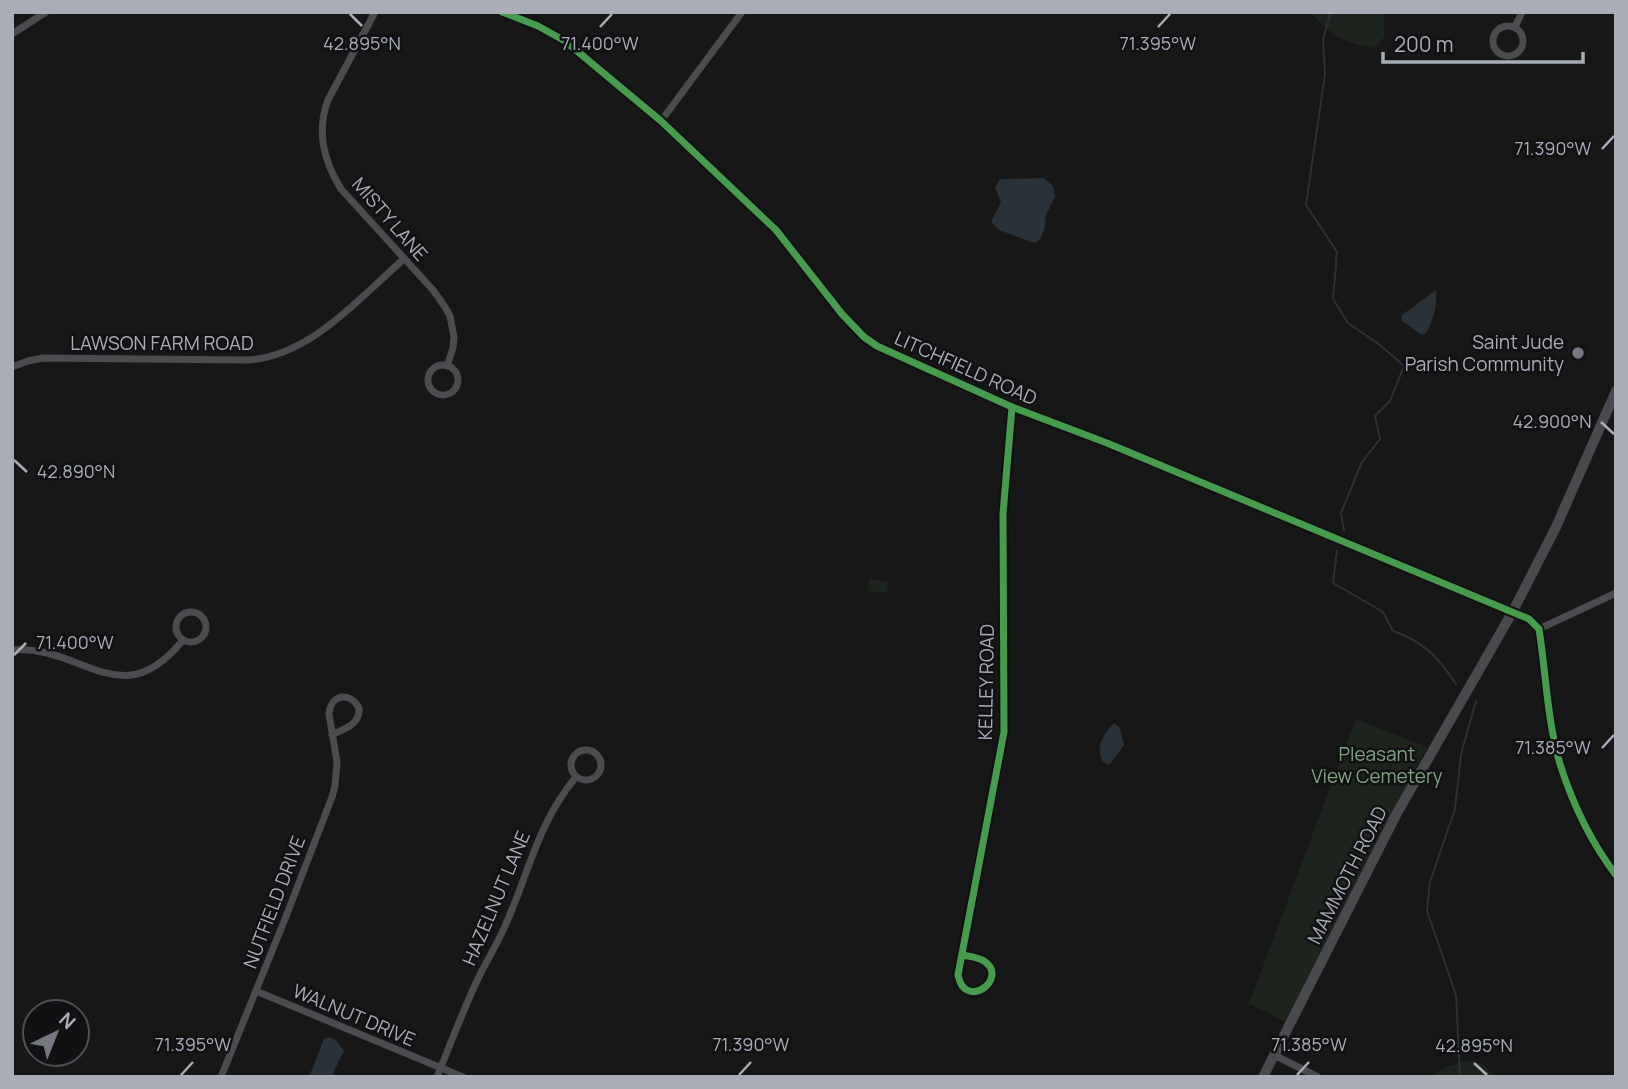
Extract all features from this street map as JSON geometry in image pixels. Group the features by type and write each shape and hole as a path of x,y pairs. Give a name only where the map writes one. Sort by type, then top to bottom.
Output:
{"street":[{"path":"12,33 46,12"},
{"name":"MISTY LANE","path":"375,12 327,102 323,114 323,145 332,175 341,189 433,290 450,316 453,348 447,366"},
{"name":"LITCHFIELD ROAD","path":"502,12 538,26 565,41 662,121 776,230 842,314 864,337 877,346 1012,407 1107,443 1513,611 1529,619 1539,629"},
{"path":"662,121 742,12"},
{"path":"1515,27 1522,12"},
{"path":"1502,27 1515,27 1522,34 1523,46 1515,55 1502,55 1495,49 1494,36 1502,27"},
{"name":"LAWSON FARM ROAD","path":"12,367 28,360 43,358 246,360 278,356 312,337 404,259"},
{"name":"MISTY LANE","path":"437,366 447,366 457,376 457,386 451,393 436,394 428,382 430,372 437,366"},
{"name":"MAMMOTH ROAD","path":"1263,1077 1398,813 1513,611 1571,496 1592,441 1616,391"},
{"name":"KELLEY ROAD","path":"962,954 981,960 989,967 991,978 986,987 976,992 965,989 959,981 962,954 1003,732 1003,514 1012,407"},
{"path":"1616,593 1539,629 1551,720 1560,762 1587,832 1616,875"},
{"path":"190,612 199,615 205,623 205,633 196,641 183,640 177,633 178,619 190,612"},
{"path":"12,650 43,652 107,674 129,676 139,675 157,666 172,654 183,640"},
{"name":"NUTFIELD DRIVE","path":"221,1077 332,797 337,769 332,735 329,713 331,703 340,697 350,697 359,708 359,718 352,725 332,735"},
{"name":"HAZELNUT LANE","path":"586,749 596,753 601,762 598,775 590,780 576,777 571,767 576,753 586,749"},
{"name":"HAZELNUT LANE","path":"437,1077 477,982 505,926 529,860 551,812 576,777"},
{"name":"WALNUT DRIVE","path":"256,991 463,1077"},
{"path":"1274,1055 1318,1077"}],"green space":[{"path":"1310,12 1384,12 1384,37 1375,48 1354,44 1332,33"},
{"path":"869,579 888,581 887,593 868,591"},
{"name":"Pleasant View Cemetery","path":"1356,719 1427,747 1287,1023 1249,1003"},
{"path":"1471,1060 1487,1068 1493,1077 1432,1077 1448,1066"}],"shaded area":[{"path":"1043,178 1053,186 1055,197 1046,215 1040,240 1034,243 999,230 991,222 1001,202 995,188 1000,179"},
{"path":"1436,290 1433,317 1426,333 1422,335 1402,321 1402,315"},
{"path":"1114,723 1120,728 1124,745 1109,765 1103,762 1100,746"},
{"path":"329,1037 336,1040 344,1051 331,1077 309,1077 324,1039"}],"waterway":[{"path":"1331,12 1323,39 1325,74 1306,205 1337,252 1333,299 1348,323 1404,366 1390,401 1375,416 1380,439 1362,462 1341,513 1344,531"},
{"path":"1337,551 1333,583 1383,612 1393,631 1413,640 1429,652 1456,684"},
{"path":"1460,1077 1456,995 1427,911 1430,882 1455,809 1461,754 1476,701"}],"cycle path":[{"path":"502,12 538,26 565,41 661,121 776,230 842,314 864,337 877,346 1012,407 1107,443 1529,619 1539,629 1552,731 1565,779 1590,836 1616,875"},
{"path":"962,955 982,960 991,968 992,976 983,988 969,991 962,986 958,975 1004,732 1003,514 1012,407"}],"place":[{"name":"Saint Jude Parish Community","path":"1578,353"}]}
